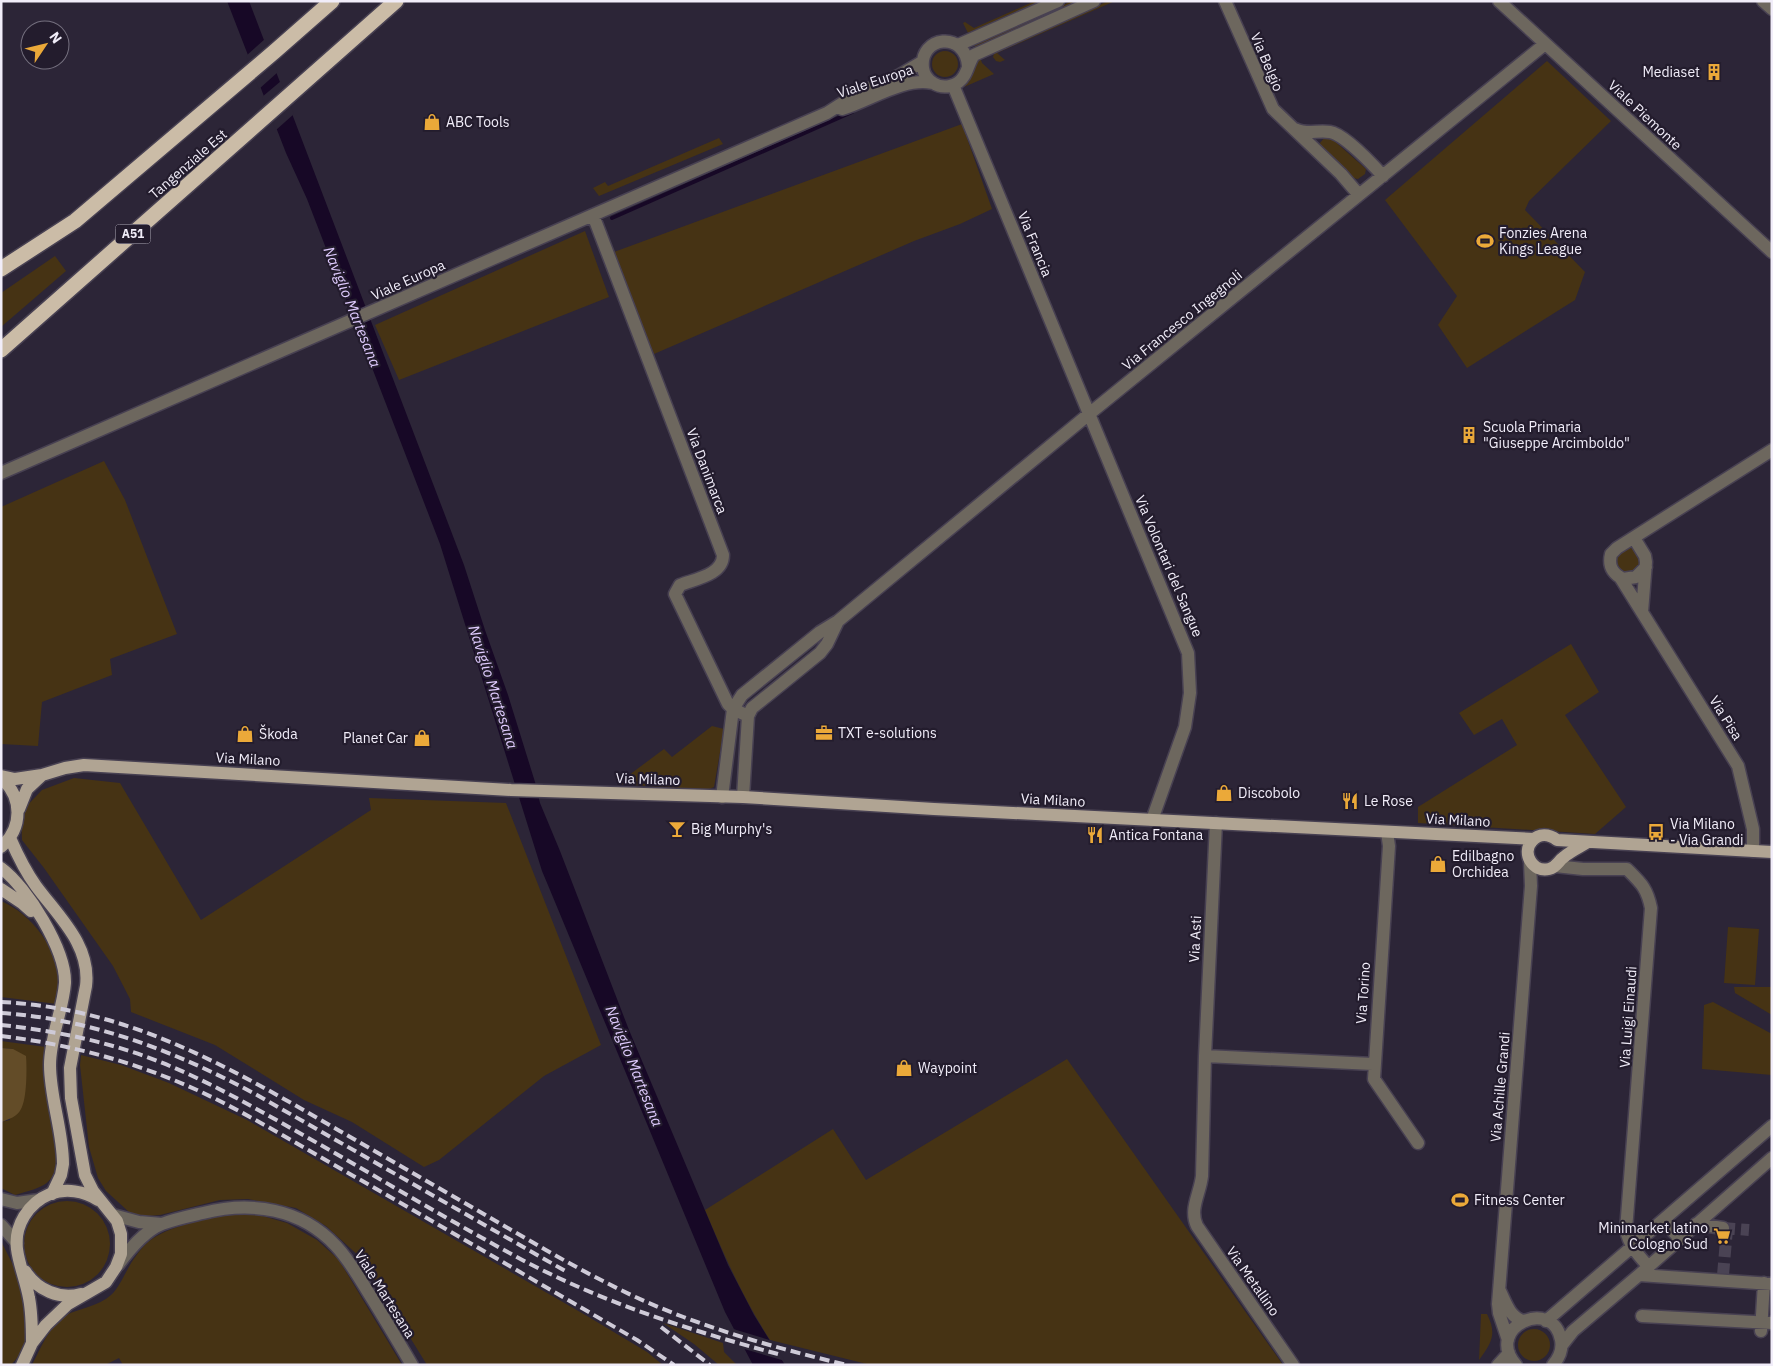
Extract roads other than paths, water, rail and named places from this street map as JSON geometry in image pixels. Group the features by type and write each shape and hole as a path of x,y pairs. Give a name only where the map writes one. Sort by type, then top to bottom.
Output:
{"highway":[{"name":"Tangenziale Est","path":"1,269 75,221 332,1"},
{"name":"Tangenziale Est","path":"1,350 396,1"}],"main road":[{"name":"Via Milano","path":"1,777 15,778 42,775 60,769 84,765 511,790 743,797 1508,838 1534,839 1546,835 1557,840 1772,852"},
{"path":"22,1365 32,1344 54,1316 68,1304 106,1282 116,1267 121,1254 122,1240 119,1227 113,1215 89,1184 84,1169 69,1080 71,1059 86,986 85,959 74,936 5,842 16,826 18,811 27,789 42,775"},
{"path":"1,777 13,792 18,811"},
{"name":"Via Milano","path":"1508,838 1529,856 1537,868 1554,865"},
{"path":"1529,856 1530,844 1534,839"},
{"path":"1554,865 1562,848 1557,840"},
{"path":"1554,865 1588,842"},
{"path":"1,868 10,875 35,907 61,957 65,982 50,1061 51,1080 64,1158 61,1175 52,1194"},
{"path":"1,889 22,903 36,916 50,935"},
{"path":"32,1344 31,1306 17,1243 18,1230 24,1216 39,1200 64,1191 89,1195 103,1204"},
{"path":"21,1265 32,1281 49,1292 68,1296 88,1293"}],"street":[{"name":"Viale Europa","path":"932,83 923,72 922,62 924,54 935,43 943,41 958,45 1058,1"},
{"path":"953,85 963,78 974,55 1094,1"},
{"name":"Via Belgio","path":"1225,1 1273,110 1341,174 1359,196"},
{"name":"Viale Piemonte","path":"1499,1 1772,252"},
{"path":"1763,1 1772,9"},
{"name":"Via Francesco Ingegnoli","path":"733,708 742,695 820,632 838,621 1089,414 1545,44"},
{"path":"958,45 966,54 968,66"},
{"name":"Viale Europa","path":"1,473 827,112 855,95 900,75 922,62"},
{"name":"Viale Europa","path":"827,112 858,104 904,84 923,81 939,86 947,87 953,85"},
{"name":"Via Francia","path":"953,85 1089,414"},
{"path":"1292,128 1303,133 1330,132 1339,135 1383,176"},
{"name":"Via Danimarca","path":"593,215 723,555 723,562 719,568 680,585 676,594 728,704 733,708"},
{"name":"Via Volontari del Sangue","path":"1089,414 1188,653 1190,693 1185,727 1152,820"},
{"name":"Via Pisa","path":"1753,851 1753,829 1738,766 1620,577 1613,572 1610,566 1611,554 1617,548 1772,450"},
{"path":"1634,538 1645,556 1646,567 1642,612"},
{"path":"1620,577 1629,579 1636,577 1646,567"},
{"name":"Via Francesco Ingegnoli","path":"748,716 752,708 820,653 827,644 838,621"},
{"path":"722,797 733,708 748,716 743,797"},
{"name":"Via Asti","path":"1192,1212 1200,1189 1202,1176 1205,1056 1216,823"},
{"name":"Via Torino","path":"1387,832 1389,846 1374,1079 1418,1143"},
{"name":"Via Achille Grandi","path":"1509,1353 1508,1340 1498,1304 1531,886 1529,856"},
{"path":"1531,886 1554,865"},
{"name":"Via Luigi Einaudi","path":"1554,865 1582,869 1627,869 1644,886 1651,908 1626,1230 1632,1247"},
{"path":"1205,1056 1374,1064"},
{"path":"1546,1321 1772,1126"},
{"path":"1553,1365 1563,1354 1572,1331 1770,1162"},
{"path":"1,1199 17,1203 39,1200"},
{"name":"Viale Martesana","path":"116,1267 128,1251 162,1224 222,1208 244,1206 284,1213 307,1223 330,1239 351,1264 412,1365"},
{"name":"Via Metallino","path":"1192,1212 1197,1226 1294,1365"},
{"name":"Viale Martesana","path":"113,1215 139,1222 162,1224"},
{"path":"1663,1220 1680,1239"},
{"path":"1696,1224 1723,1228"},
{"path":"1,1225 17,1243"},
{"path":"1632,1247 1648,1266"},
{"path":"1638,1276 1722,1278 1768,1283 1765,1325 1642,1316"},
{"path":"1500,1291 1514,1316 1524,1321"},
{"path":"1508,1340 1513,1329 1524,1321 1532,1318 1546,1321 1558,1332 1563,1354"},
{"path":"1498,1365 1509,1353 1516,1365"}],"water":[{"name":"Naviglio Martesana","path":"227,1 249,1 464,565 508,695 540,803 629,1030 728,1265 754,1315 785,1365 753,1365 725,1312 542,871 440,544 307,199 286,153"}],"waterway":[{"path":"612,218 852,112"}],"tunnel":[{"path":"1723,1228 1749,1230"},
{"path":"1723,1275 1727,1229"}],"railway":[{"path":"1,1002 48,1007 93,1016 136,1029 177,1045 258,1085 552,1253 634,1296 693,1321 723,1331 847,1365"},
{"path":"1,1013 35,1016 101,1030 165,1052 227,1079 567,1272"},
{"path":"1,1025 56,1033 93,1041 129,1051 166,1065 223,1091 260,1111 546,1272 644,1313 778,1354"},
{"path":"1,1036 77,1049 126,1063 174,1080 219,1100 637,1340 674,1365"},
{"path":"661,1327 710,1365"}],"place":[{"name":"Mediaset","path":"1714,72"},
{"name":"ABC Tools","path":"432,122"},
{"name":"Fonzies Arena Kings League","path":"1485,241"},
{"name":"Scuola Primaria \"Giuseppe Arcimboldo\"","path":"1469,435"},
{"name":"TXT e-solutions","path":"824,733"},
{"name":"Škoda","path":"245,734"},
{"name":"Planet Car","path":"422,738"},
{"name":"Discobolo","path":"1224,793"},
{"name":"Le Rose","path":"1350,801"},
{"name":"Big Murphy's","path":"677,829"},
{"name":"Via Milano - Via Grandi","path":"1656,832"},
{"name":"Antica Fontana","path":"1095,835"},
{"name":"Edilbagno Orchidea","path":"1438,864"},
{"name":"Waypoint","path":"904,1068"},
{"name":"Fitness Center","path":"1460,1200"},
{"name":"Minimarket latino Cologno Sud","path":"1722,1236"}]}
